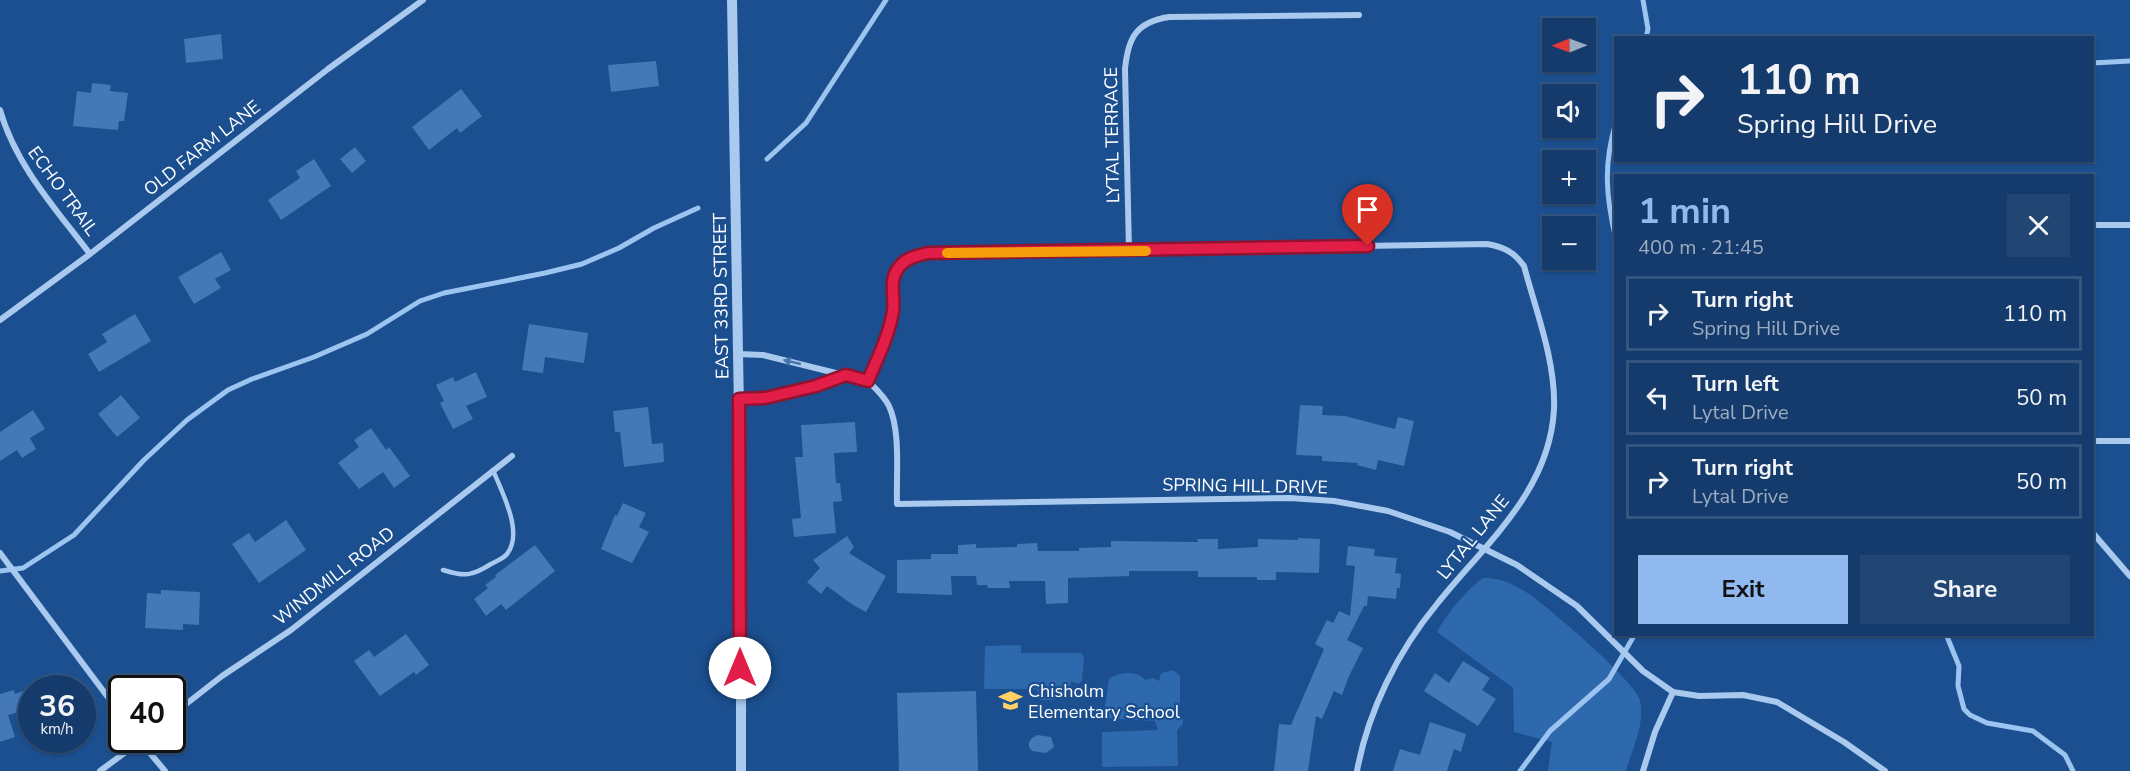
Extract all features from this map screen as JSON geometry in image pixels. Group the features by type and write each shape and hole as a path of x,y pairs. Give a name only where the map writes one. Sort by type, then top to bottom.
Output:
{"street":[{"name":"OLD FARM LANE","path":"0,320 90,254 328,69 423,0"},
{"name":"EAST 33RD STREET","path":"732,0 739,399 741,771"},
{"name":"LYTAL TERRACE","path":"1129,251 1125,69 1126,50 1134,35 1144,25 1155,19 1169,17 1359,15"},
{"name":"ECHO TRAIL","path":"0,110 15,151 31,177 90,254"},
{"path":"2094,225 2130,225"},
{"name":"LYTAL LANE","path":"1129,251 1487,244 1503,247 1513,253 1524,266 1553,375 1554,406 1549,440 1536,477 1503,528 1436,605 1405,648 1381,695 1366,733 1357,771"},
{"path":"738,354 763,355 868,381 887,334 893,310 893,277 903,261 928,253 1129,251"},
{"path":"739,399 765,398 816,386 846,375"},
{"name":"SPRING HILL DRIVE","path":"868,381 889,406 894,424 897,504 1290,498 1323,500 1388,511 1450,532 1517,565 1577,606 1643,671 1673,692 1699,696 1743,695 1778,702 1844,742 1885,771"},
{"path":"2094,441 2130,441"},
{"name":"WINDMILL ROAD","path":"186,704 222,676 291,630 513,456"},
{"path":"2094,534 2130,576"},
{"path":"0,553 108,697"},
{"path":"1643,771 1655,732 1673,692"},
{"path":"100,771 123,753"},
{"path":"150,753 165,771"}],"lane":[{"path":"443,570 457,575 470,575 506,556 512,544 514,527 493,470"}],"shaded area":[{"path":"1483,578 1506,582 1536,599 1589,644 1635,691 1640,700 1641,718 1626,771 1548,771 1552,742 1514,732 1513,688 1437,632 1457,603"},
{"path":"1021,645 1021,653 1081,653 1084,658 1082,681 1078,684 1071,681 1070,688 1056,688 1054,700 1040,700 1037,689 984,689 985,646"},
{"path":"1173,670 1180,676 1180,717 1183,719 1183,724 1177,730 1178,766 1102,767 1102,732 1158,730 1155,721 1103,718 1109,679 1117,675 1133,673 1145,680 1153,678 1159,681 1161,673"}],"building":[{"path":"221,34 223,59 186,63 184,39"},
{"path":"656,61 659,86 611,92 608,65"},
{"path":"92,83 111,85 110,91 128,93 124,121 119,121 118,130 73,126 77,91 91,93"},
{"path":"461,89 482,116 460,133 457,128 429,150 412,127"},
{"path":"355,147 366,161 352,173 340,159"},
{"path":"314,159 331,186 281,220 268,200 300,178 296,171"},
{"path":"221,252 231,270 215,279 221,288 194,304 178,277"},
{"path":"135,314 151,341 99,372 88,354 107,342 102,334"},
{"path":"529,324 588,333 584,363 545,357 543,373 522,370"},
{"path":"476,372 487,397 466,406 473,419 453,429 440,403 444,401 436,385 453,377 455,382"},
{"path":"121,395 140,418 117,437 98,414"},
{"path":"1300,405 1323,406 1322,415 1345,416 1395,429 1398,417 1414,421 1404,466 1378,460 1376,470 1357,465 1358,463 1322,461 1322,456 1296,455"},
{"path":"648,407 652,444 663,443 664,462 624,467 620,432 615,432 613,411"},
{"path":"33,410 45,429 30,438 36,449 22,458 17,450 0,461 0,432"},
{"path":"855,422 857,452 834,453 836,483 840,483 842,501 833,502 836,533 794,537 792,519 801,518 795,457 803,457 801,425"},
{"path":"371,428 386,450 389,447 410,476 394,488 383,472 359,489 338,463 359,447 354,440"},
{"path":"623,503 646,513 639,527 649,532 632,563 601,549 615,515 617,516"},
{"path":"286,520 306,550 259,583 232,544 249,533 255,542"},
{"path":"847,536 854,547 849,553 886,576 866,612 827,586 821,594 807,582 820,568 813,560"},
{"path":"1298,538 1320,539 1319,573 1276,572 1276,580 1257,580 1257,577 1198,577 1198,571 1129,571 1129,576 1068,578 1068,603 1046,604 1045,581 1009,581 1010,588 988,588 987,585 977,585 976,576 951,576 952,595 897,593 897,560 931,559 931,554 958,554 958,545 976,544 976,548 1017,547 1017,544 1037,543 1038,551 1079,551 1079,548 1111,547 1111,541 1198,542 1197,539 1218,539 1218,549 1258,547 1258,539 1298,540"},
{"path":"535,545 555,571 506,610 501,604 486,616 474,599 488,588 485,585 496,577 495,575"},
{"path":"1348,546 1375,549 1374,556 1397,558 1395,573 1401,574 1400,588 1397,588 1396,599 1368,596 1367,606 1364,606 1347,640 1363,648 1342,695 1334,691 1322,719 1316,716 1308,771 1274,771 1279,724 1291,725 1324,649 1315,644 1327,620 1333,623 1339,611 1350,616 1355,566 1346,565"},
{"path":"161,590 200,592 199,625 183,624 183,630 145,628 147,593 161,594"},
{"path":"406,634 429,665 416,675 414,672 380,696 354,661 369,650 374,657"},
{"path":"1463,661 1490,678 1482,690 1496,699 1478,726 1424,691 1435,673 1449,683"},
{"path":"14,690 15,694 18,693 18,712 8,715 15,737 0,742 0,694"},
{"path":"976,691 978,771 899,771 897,693"},
{"path":"1430,722 1466,734 1461,752 1454,749 1447,771 1393,771 1400,749 1420,755"},
{"path":"1037,735 1051,737 1054,747 1046,753 1032,751 1029,742"}],"waterway":[{"path":"767,159 806,123 886,0"},
{"path":"1643,0 1648,29 1646,36"},
{"path":"2094,63 2130,61"},
{"path":"1614,130 1609,153 1607,181 1614,230"},
{"path":"0,571 23,568 74,535 144,460 187,420 228,390 367,334 420,301 444,293 582,264 698,208"},
{"path":"1520,771 1550,731 1609,679 1634,636"},
{"path":"1947,636 1959,666 1958,686 1964,709 1970,715 1987,723 2033,731 2065,755 2073,771"}],"slow traffic":[{"path":"947,253 1146,251"}],"place":[{"name":"Chisholm Elementary School","path":"1010,701"}],"route":[{"path":"740,668 739,399 765,398 816,386 846,375 868,381 887,334 893,310 893,277 903,261 928,253 1368,246"}]}
